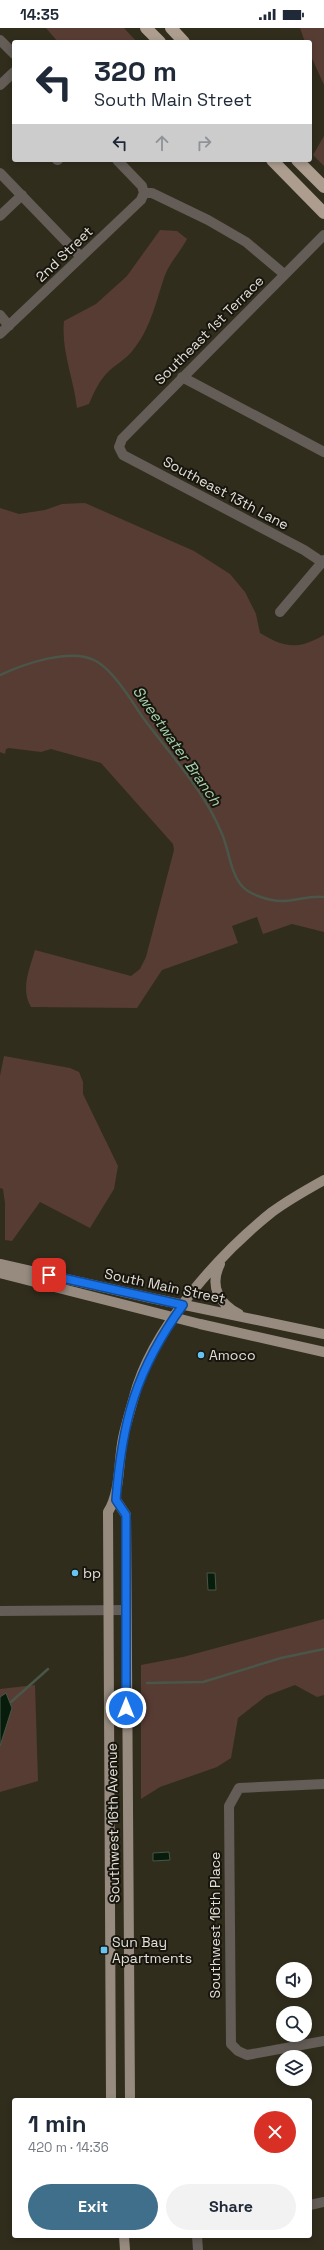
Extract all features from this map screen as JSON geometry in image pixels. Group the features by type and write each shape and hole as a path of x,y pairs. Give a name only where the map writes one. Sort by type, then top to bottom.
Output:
{"highway":[{"path":"146,28 158,40"},
{"path":"171,28 182,40"},
{"path":"274,162 324,213"},
{"path":"299,162 324,187"}],"main road":[{"name":"Southwest 16th Avenue","path":"111,2098 108,1512 116,1500 123,1438 136,1389 154,1348 183,1305 222,1258 244,1235 273,1211 324,1180"},
{"path":"222,1258 216,1275 216,1290 225,1304 246,1318"},
{"name":"South Main Street","path":"0,1264 183,1305 324,1334"},
{"name":"South Main Street","path":"0,1273 174,1317 324,1352"},
{"name":"Southwest 16th Avenue","path":"116,1500 126,1515 130,2098"},
{"path":"124,2238 126,2250"}],"street":[{"path":"0,40 12,52"},
{"path":"0,85 12,74"},
{"path":"119,162 142,186 144,193 152,194 208,220 246,242 284,274"},
{"path":"0,173 81,257"},
{"name":"2nd Street","path":"0,334 141,200 144,193"},
{"path":"0,216 22,195"},
{"name":"Southeast 1st Terrace","path":"119,447 122,439 324,235"},
{"path":"0,315 9,326"},
{"path":"182,377 324,452"},
{"name":"Southeast 13th Lane","path":"119,447 123,455 323,561"},
{"path":"280,612 323,561"},
{"path":"0,1611 126,1610"},
{"name":"Southwest 16th Place","path":"324,1784 239,1788 229,1806 231,2044 238,2051 247,2055 324,2041"},
{"path":"312,2205 324,2202"},
{"path":"197,2238 198,2250"}],"shaded area":[{"path":"46,28 124,28 135,40 56,40"},
{"path":"300,28 324,28 324,85 312,58 312,40 304,40"},
{"path":"324,136 324,166 313,155"},
{"path":"160,230 177,231 187,239 167,270 149,323 139,342 131,353 103,377 89,404 77,408 64,343 64,321 96,304 127,276"},
{"path":"85,503 194,551 230,574 245,592 256,614 260,633 269,638 284,644 299,645 315,640 324,635 324,932 292,924 263,934 257,917 232,926 238,943 162,970 137,1008 31,1007 26,993 27,978 35,950 131,976 140,969 146,957 174,850 173,844 101,763 51,749 41,752 9,748 6,749 5,754 0,752 0,508 19,514 45,510 62,504"},
{"path":"4,1056 70,1068 79,1072 83,1082 83,1094 118,1166 114,1189 90,1228 40,1202 12,1241 5,1240 5,1203 3,1189 0,1188 0,1076"},
{"path":"207,1573 215,1573 216,1590 208,1590"},
{"path":"324,1619 324,1695 317,1697 295,1685 266,1696 238,1718 231,1758 217,1767 160,1787 141,1799 141,1665 183,1657"},
{"path":"35,1685 38,1781 0,1792 0,1689"},
{"path":"6,1693 12,1708 0,1746 0,1697"},
{"path":"169,1852 170,1860 153,1861 153,1853"}],"waterway":[{"name":"Sweetwater Branch","path":"0,675 34,662 61,656 86,657 96,661 110,672 129,696 144,719 197,789 215,818 222,834 234,873 241,885 249,892 266,899 277,901 324,897"},
{"path":"147,1683 203,1682 281,1658 324,1649"},
{"path":"11,1702 48,1669"}],"place":[{"name":"Amoco","path":"201,1355"},
{"name":"bp","path":"75,1573"},
{"name":"Sun Bay Apartments","path":"104,1950"}],"route":[{"path":"49,1275 183,1305 154,1348 136,1389 123,1438 116,1500 126,1515 126,1708"}]}
